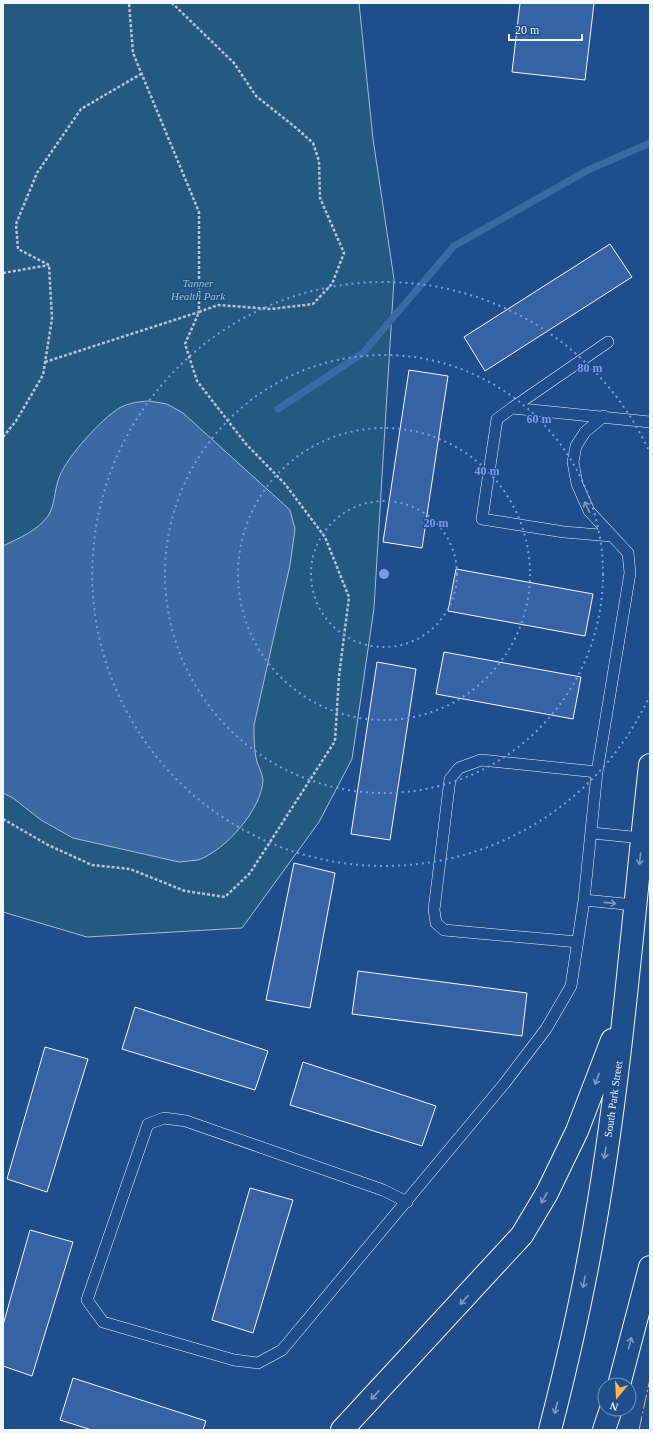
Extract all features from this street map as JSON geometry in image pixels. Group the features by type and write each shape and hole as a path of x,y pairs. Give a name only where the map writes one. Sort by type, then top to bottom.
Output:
{"main road":[{"name":"South Park Street","path":"550,1430 571,1350 596,1218 626,1004 650,765"},
{"path":"342,1430 522,1235 547,1193 578,1131 626,1004"},
{"path":"622,1377 650,1267"},
{"path":"604,1430 608,1417"},
{"path":"620,1417 620,1430"}],"lane":[{"path":"608,342 497,419 482,519 564,532 612,536"},
{"path":"512,408 604,416 650,422"},
{"path":"406,1202 383,1190 186,1121 164,1118 148,1124 87,1300 103,1322 234,1360 258,1363 282,1350 406,1202 504,1084 546,1029 571,986 584,900 597,772 630,573 628,553 589,511 577,484 573,462 576,446 585,432 604,416"},
{"path":"578,942 444,930 436,923 434,910 450,779 459,768 481,760 597,772"},
{"path":"592,833 642,838"},
{"path":"584,900 635,905"}],"path":[{"path":"3,819 48,846 92,865 130,869 186,891 224,897 250,873 335,741 339,676 349,597 325,537 285,484 246,444 197,381 185,344 199,312 199,212 133,53 129,3"},
{"path":"45,362 218,305 271,309 313,304 332,284 344,253 320,198 319,161 313,144 295,127 256,96 234,63 172,3"},
{"path":"49,265 18,249 16,224 37,173 81,109 141,74"},
{"path":"3,274 49,265"},
{"path":"3,437 16,421 43,375 52,320 49,265"}],"green space":[{"name":"Tanner Health Park","path":"3,3 359,3 373,139 394,279 374,608 352,759 319,822 242,928 87,937 3,912"}],"shaded area":[{"path":"149,401 167,404 183,413 290,510 295,529 290,565 254,725 256,757 263,779 257,803 241,827 220,848 198,860 179,862 73,838 41,820 13,798 3,793 3,546 39,526 48,516 52,508 61,473 74,453 100,424 123,406 136,402"}],"building":[{"path":"520,3 594,3 585,80 512,72"},
{"path":"610,244 632,277 485,371 464,337"},
{"path":"409,370 448,376 422,548 383,542"},
{"path":"456,569 593,594 585,636 448,611"},
{"path":"444,652 581,677 573,719 436,694"},
{"path":"377,662 416,669 390,840 351,834"},
{"path":"294,863 335,873 310,1008 266,1000"},
{"path":"358,971 527,993 522,1036 352,1014"},
{"path":"135,1007 268,1051 255,1090 122,1049"},
{"path":"45,1047 88,1059 47,1192 7,1179"},
{"path":"303,1062 436,1106 422,1146 290,1105"},
{"path":"250,1188 293,1200 253,1333 212,1320"},
{"path":"30,1230 73,1242 32,1376 3,1366 3,1325"},
{"path":"73,1378 206,1421 203,1430 92,1430 60,1420"}],"waterway":[{"path":"278,409 363,353 454,246 588,170 650,143"}],"power":[{"path":"639,1430 650,1379"}]}
